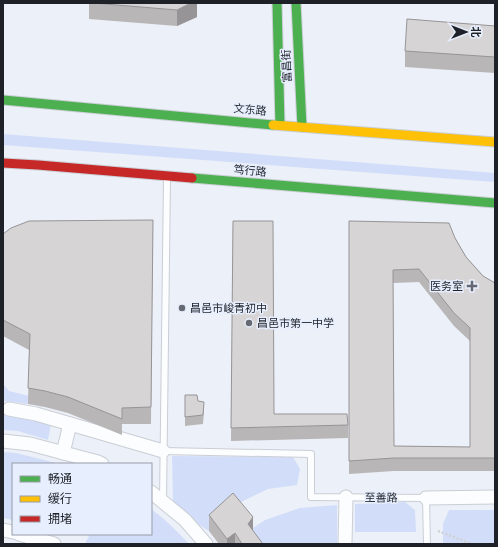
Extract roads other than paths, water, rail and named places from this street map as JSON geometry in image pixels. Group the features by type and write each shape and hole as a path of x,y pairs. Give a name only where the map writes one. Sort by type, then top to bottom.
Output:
{"street":[{"name":"富昌街","path":"278,3 280,125"},
{"name":"富昌街","path":"296,3 302,127"},
{"name":"文东路","path":"3,100 302,127 495,142"},
{"name":"笃行路","path":"3,163 495,203"},
{"path":"9,409 36,414 163,451"},
{"path":"63,453 70,424"},
{"path":"3,441 30,444 100,463"},
{"path":"152,493 185,520 206,544"},
{"path":"346,497 346,544"},
{"name":"至善路","path":"426,498 495,497"},
{"path":"22,535 54,544"}],"lane":[{"path":"163,502 167,176"},
{"name":"至善路","path":"163,451 311,454 311,497 426,498"},
{"path":"426,498 427,544"}],"place":[{"name":"医务室","path":"472,286"},
{"name":"昌邑市峻青初中","path":"182,308"},
{"name":"昌邑市第一中学","path":"249,323"}]}
